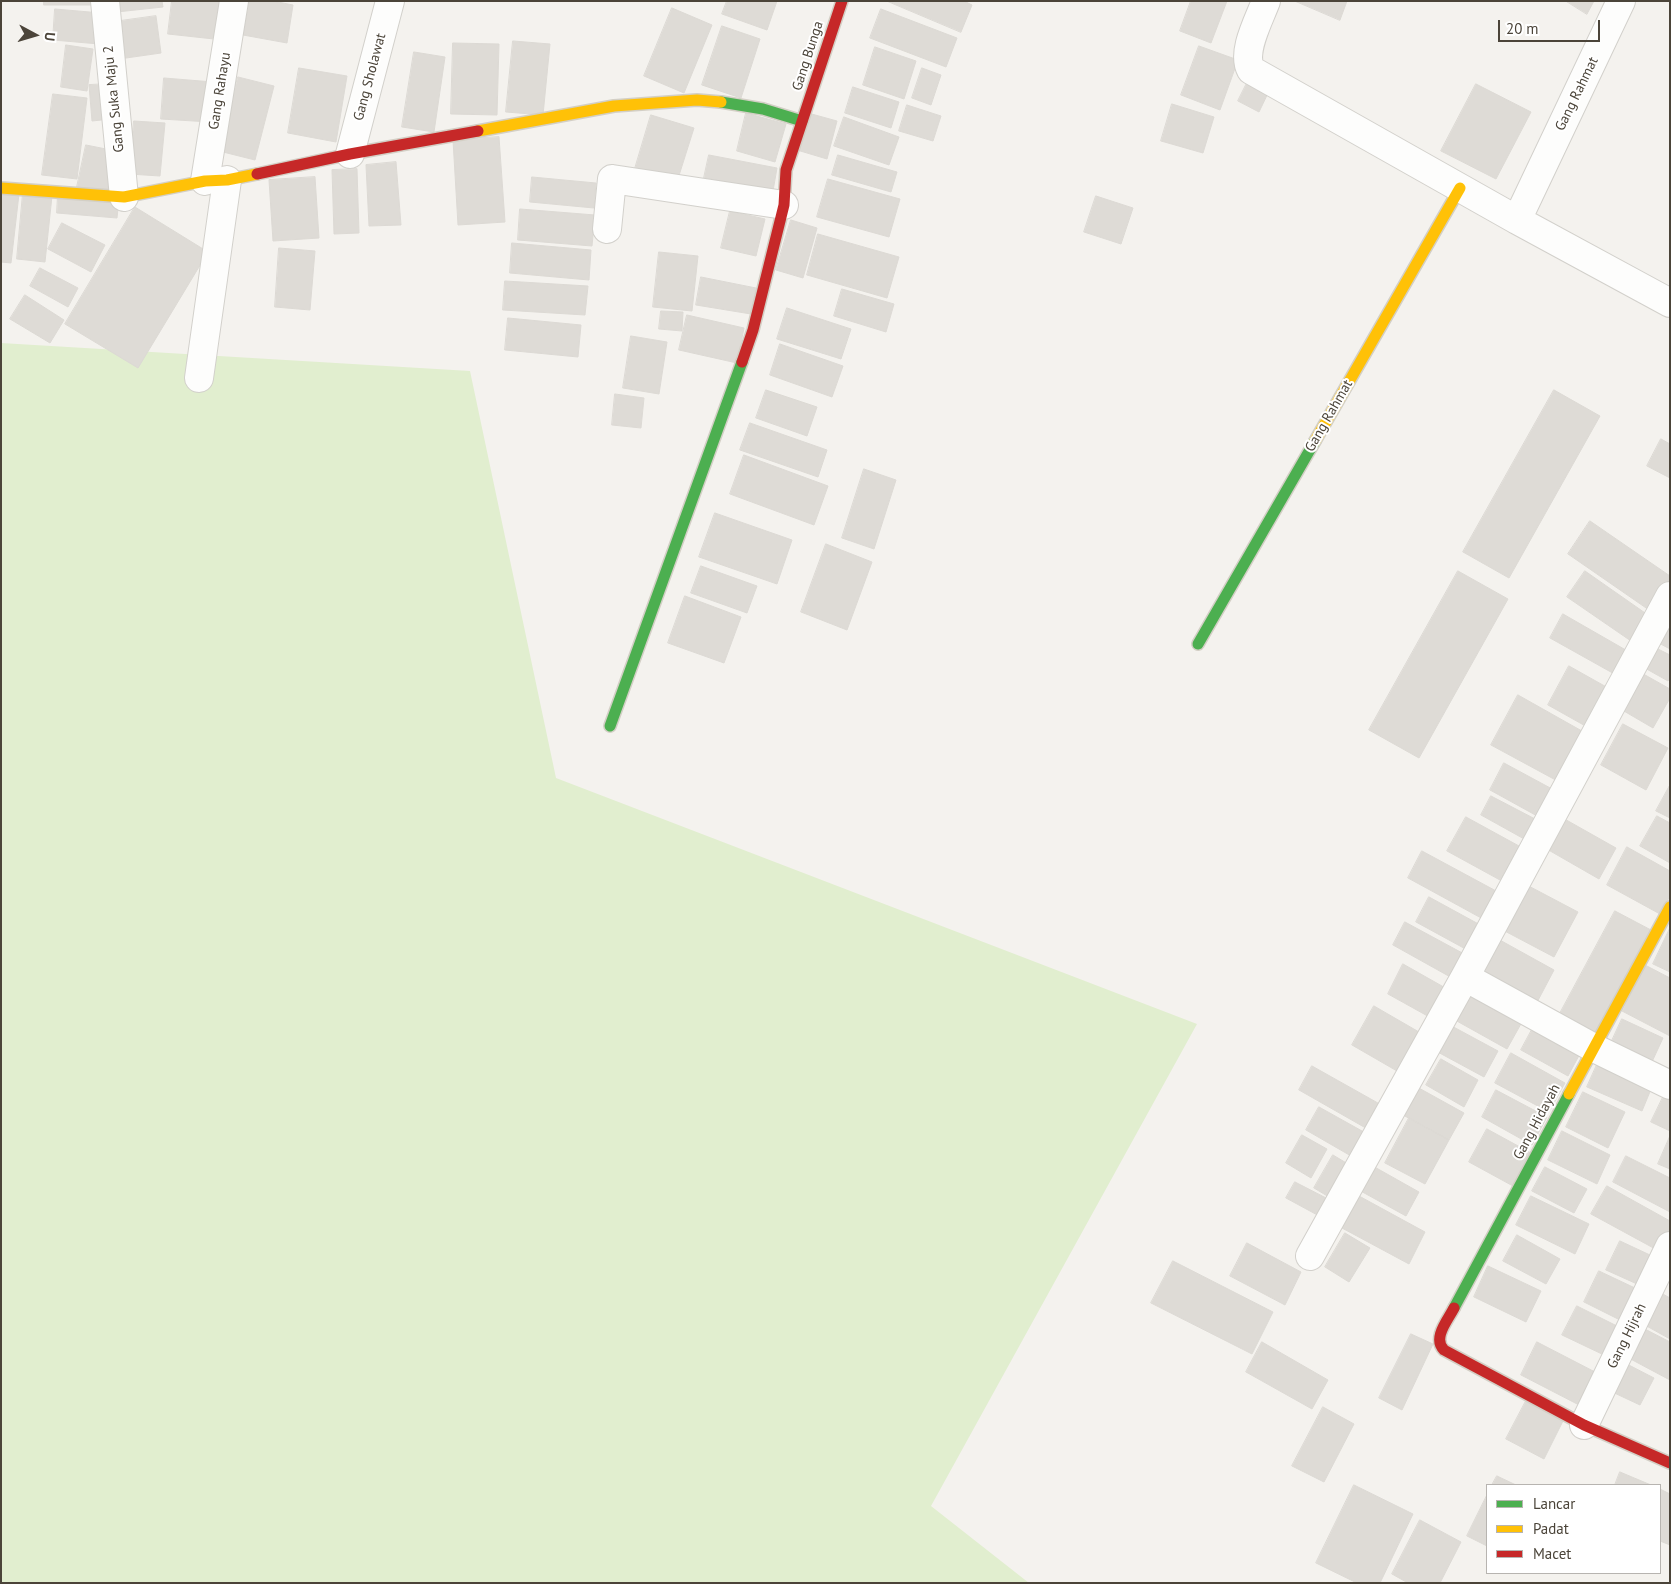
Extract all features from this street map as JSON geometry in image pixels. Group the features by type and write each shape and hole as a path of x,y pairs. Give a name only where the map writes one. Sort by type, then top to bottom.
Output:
{"street":[{"name":"Gang Suka Maju 2","path":"105,1 124,197"},
{"name":"Gang Rahayu","path":"199,378 234,1"},
{"name":"Gang Sholawat","path":"350,154 390,1"},
{"name":"Gang Bunga","path":"610,726 752,330 784,205 786,170 842,1"},
{"path":"1266,1 1248,47 1248,60 1251,70 1517,220 1670,303"},
{"name":"Gang Rahmat","path":"1517,220 1621,1"},
{"path":"1,188 124,197 614,106 697,100 763,109 802,121"},
{"path":"607,229 612,179 784,205"},
{"name":"Gang Rahmat","path":"1198,644 1460,188"},
{"path":"1310,1256 1465,977 1670,596"},
{"name":"Gang Hidayah","path":"1584,1425 1444,1350 1440,1346 1439,1336 1670,907"},
{"path":"1465,977 1594,1048 1670,1084"},
{"name":"Gang Hijrah","path":"1584,1425 1670,1246"},
{"path":"1584,1425 1670,1463"}],"green space":[{"path":"1,343 470,371 556,778 1197,1024 931,1506 1029,1583 1,1583"}],"building":[{"path":"44,1 99,1 99,5 44,5"},
{"path":"116,1 162,1 163,7 117,12"},
{"path":"172,1 228,1 223,40 168,34"},
{"path":"249,1 273,1 293,5 287,43 243,35"},
{"path":"727,1 777,1 767,30 722,14"},
{"path":"887,1 964,1 972,5 961,32"},
{"path":"1191,1 1227,1 1211,43 1180,31"},
{"path":"1295,1 1347,1 1340,20"},
{"path":"1566,1 1594,1 1587,14"},
{"path":"672,8 712,25 684,93 644,76"},
{"path":"55,9 101,13 99,44 53,40"},
{"path":"881,9 957,38 946,67 870,38"},
{"path":"156,16 161,53 119,59 113,22"},
{"path":"722,26 760,39 741,98 702,85"},
{"path":"513,41 550,44 543,115 506,112"},
{"path":"453,43 499,44 497,115 451,114"},
{"path":"66,45 93,49 87,91 61,87"},
{"path":"1199,46 1238,60 1220,110 1181,95"},
{"path":"875,47 916,61 904,99 863,85"},
{"path":"414,52 445,57 434,132 402,127"},
{"path":"299,68 347,76 336,142 288,133"},
{"path":"922,68 941,75 931,105 912,98"},
{"path":"238,77 274,86 255,160 219,151"},
{"path":"164,78 213,82 210,122 161,119"},
{"path":"1249,79 1270,89 1259,112 1238,101"},
{"path":"108,84 111,119 92,121 89,85"},
{"path":"1476,84 1531,112 1496,179 1441,151"},
{"path":"853,87 899,102 891,128 845,113"},
{"path":"53,94 87,98 77,179 42,175"},
{"path":"1172,104 1214,117 1203,153 1161,141"},
{"path":"907,105 941,116 933,141 899,131"},
{"path":"746,113 786,124 775,162 737,151"},
{"path":"808,113 837,121 827,159 797,150"},
{"path":"651,115 694,128 676,185 634,172"},
{"path":"844,117 899,137 889,165 834,146"},
{"path":"134,121 165,123 160,176 129,174"},
{"path":"499,137 505,222 458,225 453,140"},
{"path":"86,145 116,151 107,193 77,187"},
{"path":"709,155 777,168 773,191 704,178"},
{"path":"838,155 897,172 891,192 832,175"},
{"path":"396,162 401,225 369,226 366,165"},
{"path":"357,169 359,233 334,234 332,170"},
{"path":"315,177 319,238 273,241 269,180"},
{"path":"532,177 596,183 594,208 530,202"},
{"path":"828,179 900,199 889,237 817,217"},
{"path":"1,192 19,194 11,263 1,262"},
{"path":"23,193 52,196 45,262 17,259"},
{"path":"58,195 119,199 117,218 57,213"},
{"path":"1096,196 1133,208 1121,244 1084,232"},
{"path":"135,207 208,252 138,368 65,324"},
{"path":"520,209 595,215 592,246 518,240"},
{"path":"730,211 765,219 756,256 721,248"},
{"path":"791,220 817,228 803,278 776,270"},
{"path":"62,223 105,245 91,272 48,249"},
{"path":"818,234 899,257 887,298 807,275"},
{"path":"512,243 591,250 589,280 510,273"},
{"path":"279,248 315,251 310,310 275,307"},
{"path":"659,252 698,256 692,311 653,307"},
{"path":"40,268 78,288 68,307 30,286"},
{"path":"701,277 756,288 751,314 696,305"},
{"path":"505,281 588,286 585,315 503,310"},
{"path":"842,289 894,304 886,332 834,316"},
{"path":"25,295 64,320 50,343 10,319"},
{"path":"787,308 851,329 841,359 777,339"},
{"path":"661,311 683,312 682,331 659,329"},
{"path":"687,315 744,328 737,363 679,350"},
{"path":"508,318 581,325 578,357 505,350"},
{"path":"631,336 667,342 659,394 623,388"},
{"path":"780,344 843,366 832,397 770,375"},
{"path":"766,390 817,407 807,436 756,418"},
{"path":"1554,390 1600,416 1509,578 1463,552"},
{"path":"615,394 644,398 641,428 612,425"},
{"path":"750,423 827,450 818,477 740,450"},
{"path":"1661,439 1670,444 1670,478 1647,466"},
{"path":"744,455 828,486 814,525 730,494"},
{"path":"864,469 896,480 874,549 842,538"},
{"path":"715,513 792,540 777,584 699,557"},
{"path":"1590,521 1670,576 1670,579 1649,610 1568,554"},
{"path":"826,544 872,562 847,630 801,612"},
{"path":"701,566 757,586 747,613 691,593"},
{"path":"1458,571 1508,599 1419,758 1369,730"},
{"path":"1585,571 1648,615 1631,641 1567,597"},
{"path":"685,596 741,617 724,663 668,643"},
{"path":"1563,614 1631,653 1618,676 1550,638"},
{"path":"1670,619 1670,649 1657,642"},
{"path":"1654,647 1670,655 1670,678 1668,681 1643,667"},
{"path":"1569,666 1610,689 1589,728 1548,705"},
{"path":"1638,671 1670,689 1670,698 1653,728 1617,707"},
{"path":"1518,695 1589,735 1563,784 1491,745"},
{"path":"1623,724 1668,748 1646,790 1601,765"},
{"path":"1504,763 1554,790 1539,817 1490,790"},
{"path":"1670,785 1670,818 1656,811"},
{"path":"1491,796 1537,820 1526,840 1481,815"},
{"path":"1657,816 1670,823 1670,863 1640,846"},
{"path":"1466,817 1519,846 1500,880 1447,851"},
{"path":"1561,817 1616,848 1599,879 1545,848"},
{"path":"1627,847 1670,871 1670,896 1660,914 1607,885"},
{"path":"1422,851 1498,892 1483,919 1408,878"},
{"path":"1523,883 1578,912 1554,957 1499,928"},
{"path":"1429,897 1484,927 1471,952 1416,922"},
{"path":"1615,911 1651,930 1593,1038 1557,1019"},
{"path":"1405,922 1466,955 1454,979 1393,945"},
{"path":"1670,928 1670,972 1653,964"},
{"path":"1498,939 1554,970 1534,1008 1478,977"},
{"path":"1403,964 1449,990 1433,1019 1388,994"},
{"path":"1645,965 1670,978 1670,1036 1622,1011"},
{"path":"1470,993 1522,1022 1507,1049 1455,1020"},
{"path":"1374,1006 1419,1032 1397,1071 1352,1045"},
{"path":"1622,1019 1663,1038 1651,1064 1610,1045"},
{"path":"1448,1024 1498,1051 1484,1077 1434,1050"},
{"path":"1535,1024 1582,1050 1568,1076 1521,1050"},
{"path":"1511,1053 1565,1083 1549,1112 1495,1083"},
{"path":"1600,1058 1654,1082 1642,1111 1587,1087"},
{"path":"1441,1059 1478,1080 1464,1107 1426,1085"},
{"path":"1312,1066 1385,1107 1371,1131 1299,1090"},
{"path":"1417,1087 1464,1113 1449,1140 1403,1115"},
{"path":"1496,1090 1547,1117 1532,1145 1482,1117"},
{"path":"1666,1091 1670,1093 1670,1131 1651,1122"},
{"path":"1583,1092 1625,1112 1608,1148 1566,1127"},
{"path":"1319,1107 1371,1136 1358,1160 1306,1130"},
{"path":"1409,1118 1449,1140 1425,1184 1385,1163"},
{"path":"1487,1129 1531,1153 1513,1186 1469,1162"},
{"path":"1562,1131 1610,1155 1597,1184 1548,1160"},
{"path":"1302,1135 1327,1149 1311,1178 1286,1163"},
{"path":"1670,1136 1670,1169 1658,1164"},
{"path":"1333,1155 1353,1167 1334,1200 1314,1188"},
{"path":"1626,1156 1670,1178 1670,1212 1613,1182"},
{"path":"1371,1165 1419,1192 1406,1216 1357,1189"},
{"path":"1545,1167 1587,1189 1574,1213 1532,1191"},
{"path":"1295,1182 1330,1200 1321,1217 1286,1198"},
{"path":"1607,1186 1670,1221 1670,1232 1659,1251 1591,1214"},
{"path":"1359,1196 1425,1232 1409,1264 1342,1228"},
{"path":"1531,1196 1589,1224 1575,1254 1516,1225"},
{"path":"1345,1233 1370,1248 1349,1282 1325,1267"},
{"path":"1517,1235 1560,1259 1546,1284 1503,1261"},
{"path":"1620,1241 1650,1255 1637,1284 1606,1270"},
{"path":"1247,1243 1301,1272 1285,1305 1230,1276"},
{"path":"1173,1261 1273,1312 1252,1354 1151,1303"},
{"path":"1488,1266 1541,1291 1526,1322 1474,1297"},
{"path":"1599,1271 1635,1288 1620,1320 1584,1302"},
{"path":"1661,1293 1670,1298 1670,1339 1643,1324"},
{"path":"1577,1306 1619,1327 1604,1355 1562,1335"},
{"path":"1639,1326 1670,1342 1670,1380 1623,1355"},
{"path":"1411,1334 1433,1344 1402,1410 1379,1398"},
{"path":"1262,1342 1328,1380 1312,1409 1246,1372"},
{"path":"1537,1342 1597,1373 1581,1406 1521,1375"},
{"path":"1623,1362 1654,1378 1640,1405 1608,1390"},
{"path":"1526,1401 1563,1421 1544,1459 1506,1439"},
{"path":"1323,1407 1354,1424 1324,1482 1292,1466"},
{"path":"1620,1472 1649,1484 1615,1484"},
{"path":"1497,1476 1514,1484 1493,1484"},
{"path":"1354,1485 1413,1514 1380,1583 1357,1583 1316,1563"},
{"path":"1661,1490 1670,1494 1670,1545 1661,1541"},
{"path":"1486,1497 1486,1546 1467,1536"},
{"path":"1420,1520 1461,1542 1440,1583 1408,1583 1392,1574"}],"traffic: fast":[{"path":"721,102 763,109 802,121"},
{"path":"610,726 742,362"},
{"path":"1198,644 1315,441"},
{"path":"1454,1308 1569,1094"}],"traffic: slow":[{"path":"478,131 614,106 697,100 721,102"},
{"path":"1,188 124,197 205,181 227,180 257,174"},
{"path":"1315,441 1460,188"},
{"path":"1569,1094 1670,907"}],"traffic: jam":[{"path":"742,362 753,330 784,205 786,170 842,1"},
{"path":"257,174 350,154 478,131"},
{"path":"1454,1308 1440,1335 1441,1345 1444,1350 1584,1425 1670,1463"}]}
